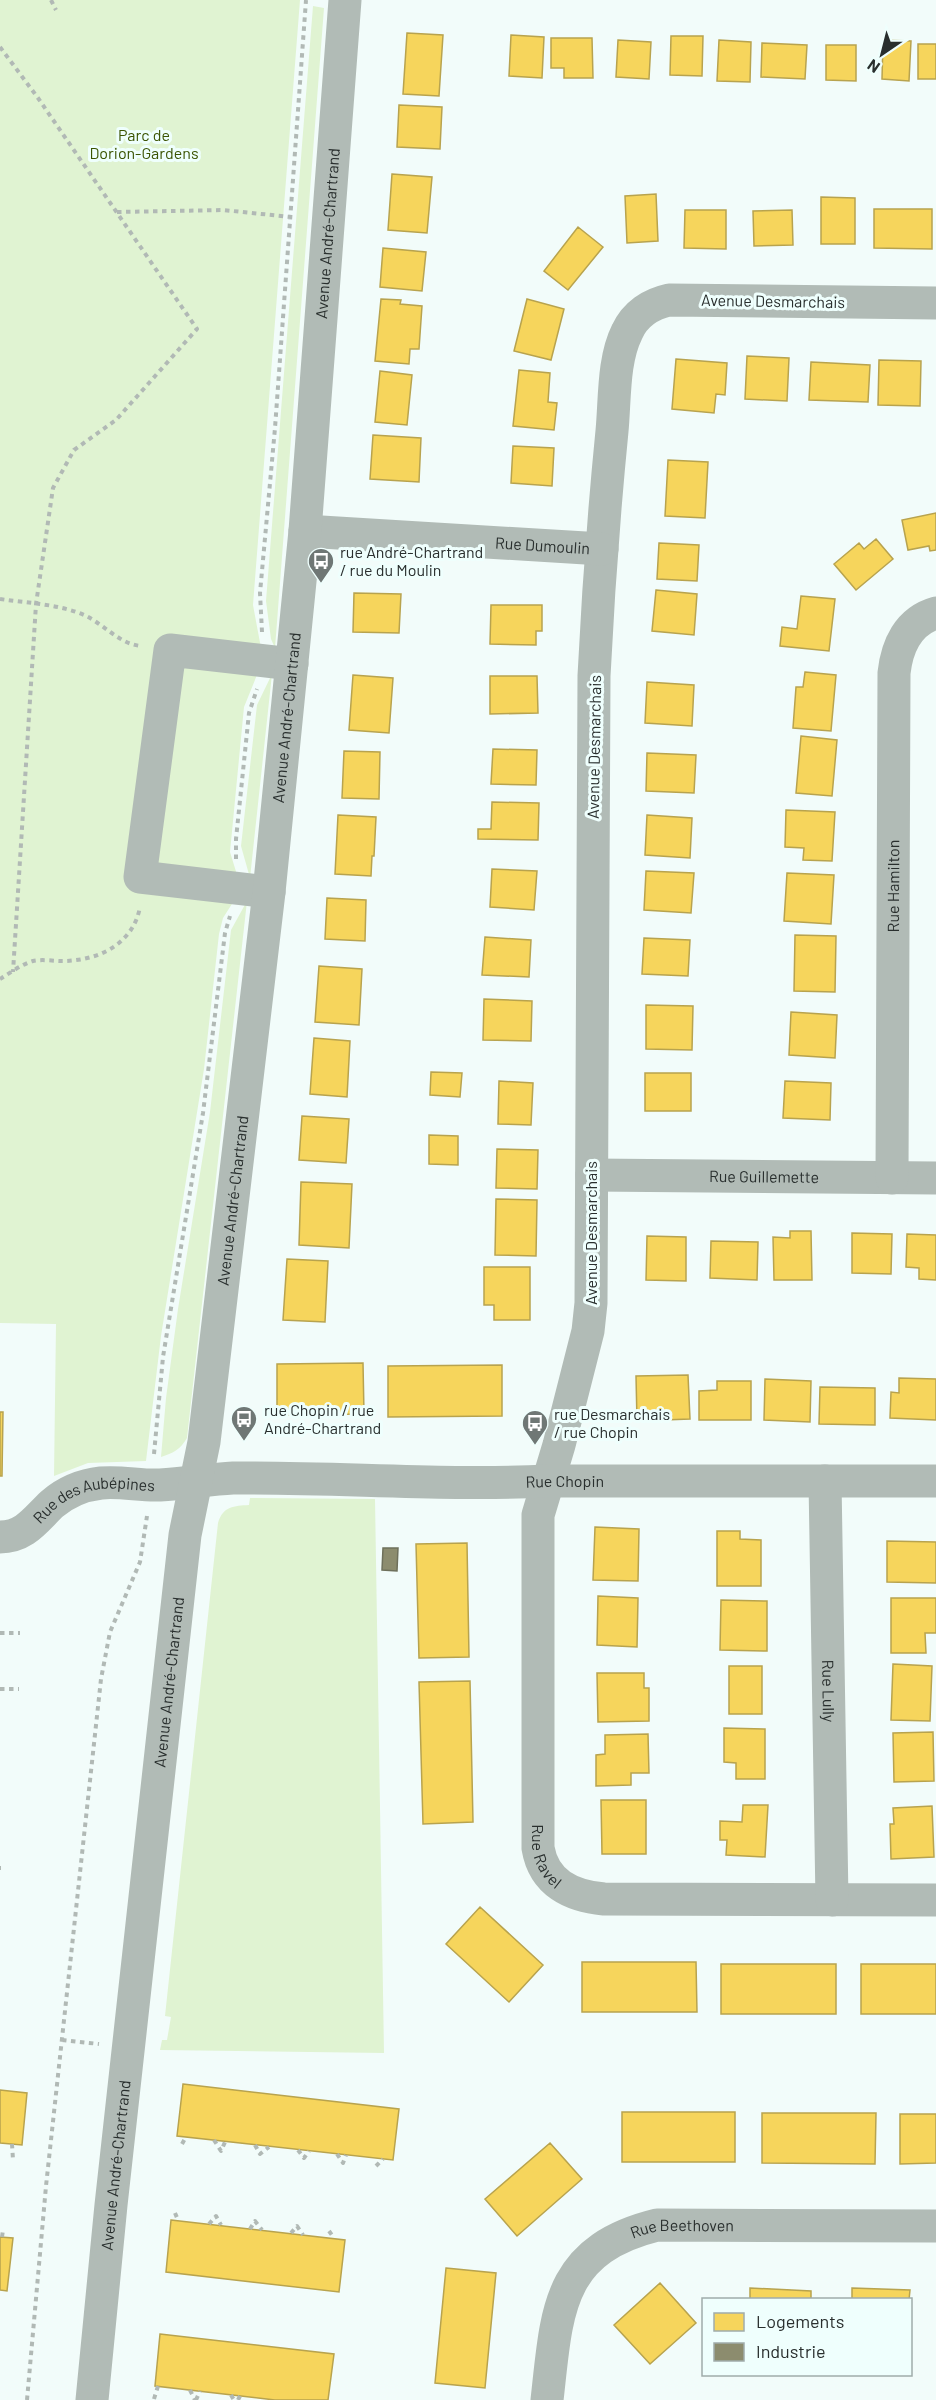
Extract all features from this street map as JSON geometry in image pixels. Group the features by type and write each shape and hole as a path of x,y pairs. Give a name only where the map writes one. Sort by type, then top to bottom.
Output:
{"street":[{"name":"Avenue André-Chartrand","path":"92,2400 183,1547 204,1442 269,892 305,531 345,0"},
{"name":"Avenue Desmarchais","path":"548,1481 590,1319 594,676 602,549 621,353 627,331 633,321 649,307 658,303 682,300 936,303"},
{"name":"Rue Dumoulin","path":"305,531 602,549"},
{"name":"Rue Hamilton","path":"892,1178 894,673 899,649 910,630 918,621 936,613"},
{"path":"269,892 140,877 170,650 292,664"},
{"name":"Rue Guillemette","path":"592,1175 936,1178"},
{"name":"Rue Chopin","path":"195,1482 234,1478 498,1483 936,1481"},
{"name":"Rue Ravel","path":"548,1481 538,1515 537,1653 538,1838 540,1859 550,1878 567,1891 589,1898 936,1900"},
{"name":"Rue Lully","path":"825,1481 832,1899"},
{"name":"Rue des Aubépines","path":"0,1537 25,1530 62,1497 90,1484 125,1482 157,1485 195,1482"},
{"name":"Rue Beethoven","path":"547,2400 557,2317 562,2300 576,2275 588,2260 603,2246 620,2236 657,2224 936,2226"}],"path":[{"path":"51,0 56,10"},
{"name":"Avenue André-Chartrand","path":"264,640 260,619 260,593 275,428 306,0"},
{"path":"0,47 117,212 196,329 116,420 74,450 53,488 36,604 13,972"},
{"path":"117,212 223,210 291,217"},
{"path":"0,599 36,604 83,615 129,645"},
{"name":"Avenue André-Chartrand","path":"238,865 235,852 249,712 259,685"},
{"path":"0,979 33,961 82,960 98,956 114,948 133,926 140,905"},
{"path":"154,1459 163,1357 203,1113 225,933 231,914"},
{"path":"27,2400 62,2040 105,1651 118,1610 140,1562 147,1515"},
{"path":"0,1633 20,1633"},
{"path":"0,1689 19,1689"},
{"path":"62,2040 102,2044"},
{"path":"182,2144 186,2137"},
{"path":"214,2140 221,2151 225,2142"},
{"path":"12,2144 13,2160"},
{"path":"255,2145 260,2154 269,2147"},
{"path":"298,2150 304,2158 309,2151"},
{"path":"337,2154 344,2163 346,2155"},
{"path":"376,2166 384,2159"},
{"path":"175,2213 178,2220"},
{"path":"209,2224 216,2216 221,2225"},
{"path":"250,2229 255,2221 262,2230"},
{"path":"291,2233 297,2226 303,2235"},
{"path":"2,2237 3,2230"},
{"path":"329,2231 334,2238"},
{"path":"154,2399 158,2386"},
{"path":"190,2390 195,2400"},
{"path":"195,2400 200,2391"},
{"path":"231,2395 238,2399"}],"green space":[{"name":"Parc de Dorion-Gardens","path":"0,0 300,0 253,605 261,648 259,670 244,707 230,852 238,878 237,896 223,918 219,934 204,1069 161,1336 146,1461 88,1463 54,1476 56,1324 0,1323"},
{"path":"313,6 324,8 275,648 271,639 266,601"},
{"path":"272,674 250,878 241,846 257,705"},
{"path":"247,901 187,1438 176,1450 161,1457 178,1309 210,1112 231,930"},
{"path":"250,1498 375,1499 384,2053 160,2050 162,2040 167,2040 171,2017 165,2016 218,1523 226,1510 249,1505"}],"building: Logements":[{"path":"407,33 443,35 439,96 403,94"},
{"path":"511,35 544,37 542,78 509,76"},
{"path":"671,36 703,36 702,76 670,75"},
{"path":"551,38 592,38 593,78 564,78 564,68 551,68"},
{"path":"618,40 651,42 649,79 616,77"},
{"path":"719,40 751,42 750,82 717,81"},
{"path":"883,40 911,41 909,81 882,79"},
{"path":"762,43 807,45 805,79 761,77"},
{"path":"918,44 936,44 936,79 918,79"},
{"path":"826,45 856,45 856,81 826,80"},
{"path":"399,105 442,107 440,149 397,147"},
{"path":"392,174 432,177 427,233 388,230"},
{"path":"656,194 658,241 627,243 625,196"},
{"path":"821,197 855,198 855,244 821,244"},
{"path":"874,209 932,209 932,249 874,248"},
{"path":"685,210 726,210 726,249 684,248"},
{"path":"792,210 793,245 754,246 753,211"},
{"path":"578,227 603,247 568,290 544,271"},
{"path":"383,248 426,252 422,291 380,287"},
{"path":"381,299 401,300 400,304 422,306 419,349 410,349 409,364 375,361"},
{"path":"527,299 564,309 551,360 514,351"},
{"path":"747,356 789,358 787,401 745,399"},
{"path":"676,359 727,363 725,395 716,394 714,413 672,409"},
{"path":"879,360 921,361 920,406 878,405"},
{"path":"811,362 870,365 868,402 809,400"},
{"path":"519,370 550,373 548,402 557,403 554,430 513,426"},
{"path":"380,371 412,375 407,425 375,422"},
{"path":"373,435 421,438 419,482 370,479"},
{"path":"513,446 554,448 552,486 511,483"},
{"path":"668,460 708,462 705,518 665,516"},
{"path":"936,513 936,550 930,551 929,546 908,550 902,520"},
{"path":"876,539 893,559 856,590 834,564 859,543 864,549"},
{"path":"659,543 699,545 697,581 657,579"},
{"path":"656,590 697,594 694,635 652,631"},
{"path":"354,593 401,594 399,633 353,632"},
{"path":"801,596 835,599 829,651 780,646 782,627 797,629"},
{"path":"491,605 542,605 542,631 536,631 536,645 490,644"},
{"path":"805,672 836,675 831,731 793,728 796,687 803,687"},
{"path":"353,675 393,678 389,733 349,730"},
{"path":"490,676 537,676 538,713 490,714"},
{"path":"647,682 694,685 692,726 645,723"},
{"path":"801,736 837,740 832,796 796,793"},
{"path":"493,749 537,750 536,785 491,784"},
{"path":"344,751 380,752 379,799 342,798"},
{"path":"647,753 696,755 694,793 646,791"},
{"path":"492,802 539,803 538,840 478,839 478,829 491,829"},
{"path":"786,810 835,812 832,861 803,860 804,848 785,847"},
{"path":"338,815 376,817 371,876 335,874"},
{"path":"647,815 692,818 690,858 645,855"},
{"path":"492,869 537,871 534,910 490,907"},
{"path":"646,871 694,873 691,913 644,910"},
{"path":"787,873 834,875 831,924 784,921"},
{"path":"327,898 366,900 365,941 325,939"},
{"path":"795,935 836,936 835,992 794,991"},
{"path":"485,937 531,940 529,977 482,975"},
{"path":"644,938 690,940 688,976 642,974"},
{"path":"319,966 362,969 359,1025 315,1022"},
{"path":"484,999 532,1001 531,1041 483,1040"},
{"path":"646,1005 693,1006 692,1050 646,1049"},
{"path":"791,1012 837,1015 835,1058 789,1055"},
{"path":"314,1038 350,1041 347,1097 310,1094"},
{"path":"431,1072 462,1073 460,1097 430,1095"},
{"path":"645,1073 691,1073 691,1111 645,1111"},
{"path":"499,1081 533,1083 531,1125 498,1124"},
{"path":"785,1081 831,1083 830,1120 783,1118"},
{"path":"302,1116 349,1119 346,1163 299,1160"},
{"path":"429,1135 458,1136 458,1165 429,1164"},
{"path":"497,1149 538,1150 537,1189 496,1188"},
{"path":"301,1182 352,1184 349,1248 299,1245"},
{"path":"496,1199 537,1200 536,1256 495,1255"},
{"path":"790,1231 811,1231 812,1280 774,1280 773,1237 790,1238"},
{"path":"852,1233 892,1234 891,1274 852,1273"},
{"path":"907,1234 936,1235 936,1280 919,1279 919,1268 906,1267"},
{"path":"647,1236 686,1237 686,1281 646,1280"},
{"path":"711,1241 758,1242 757,1280 710,1278"},
{"path":"287,1259 328,1261 325,1322 283,1320"},
{"path":"484,1267 530,1267 530,1320 494,1320 494,1305 484,1305"},
{"path":"363,1363 364,1414 277,1415 277,1364"},
{"path":"502,1365 502,1416 388,1417 388,1366"},
{"path":"688,1375 690,1419 637,1421 636,1376"},
{"path":"899,1378 936,1379 936,1420 890,1418 891,1392 899,1393"},
{"path":"765,1379 811,1381 810,1422 764,1420"},
{"path":"717,1381 751,1381 751,1420 699,1420 699,1391 717,1390"},
{"path":"820,1387 875,1388 875,1425 819,1424"},
{"path":"0,1412 3,1412 2,1476 0,1476"},
{"path":"595,1527 639,1529 638,1581 593,1580"},
{"path":"717,1531 740,1531 740,1539 761,1540 761,1586 717,1586"},
{"path":"887,1541 936,1542 936,1583 887,1582"},
{"path":"467,1543 469,1657 419,1658 416,1544"},
{"path":"598,1596 638,1598 637,1647 597,1645"},
{"path":"891,1598 936,1598 936,1633 925,1633 926,1653 891,1653"},
{"path":"721,1600 767,1601 767,1651 720,1650"},
{"path":"893,1664 932,1666 930,1721 891,1720"},
{"path":"729,1666 762,1666 762,1714 729,1714"},
{"path":"597,1673 644,1673 644,1688 649,1688 649,1721 598,1722"},
{"path":"470,1681 473,1822 423,1824 419,1682"},
{"path":"724,1728 765,1729 765,1779 736,1779 736,1763 724,1762"},
{"path":"933,1732 934,1781 894,1782 893,1733"},
{"path":"648,1734 649,1773 631,1773 631,1785 596,1786 596,1755 605,1754 605,1735"},
{"path":"601,1800 646,1800 646,1854 602,1854"},
{"path":"743,1805 768,1805 765,1857 726,1855 727,1840 720,1840 720,1821 742,1822"},
{"path":"932,1806 934,1857 891,1859 890,1824 894,1824 893,1808"},
{"path":"480,1907 543,1965 509,2002 446,1944"},
{"path":"582,1962 696,1962 697,2012 582,2012"},
{"path":"721,1964 836,1964 836,2014 721,2014"},
{"path":"861,1964 936,1964 936,2014 861,2014"},
{"path":"183,2084 399,2109 393,2160 177,2136"},
{"path":"0,2090 27,2093 22,2145 0,2143"},
{"path":"622,2112 735,2112 735,2162 622,2162"},
{"path":"762,2113 876,2113 875,2164 762,2163"},
{"path":"900,2114 936,2114 936,2163 900,2164"},
{"path":"550,2143 582,2179 517,2236 485,2199"},
{"path":"171,2220 345,2240 339,2292 166,2272"},
{"path":"0,2237 13,2238 7,2291 0,2290"},
{"path":"446,2268 496,2273 485,2388 435,2383"},
{"path":"660,2283 696,2323 650,2364 614,2325"},
{"path":"750,2288 811,2291 811,2298 750,2298"},
{"path":"852,2288 910,2290 909,2298 852,2298"},
{"path":"160,2334 334,2354 328,2400 275,2400 155,2386"}],"building: Industrie":[{"path":"383,1548 398,1548 397,1571 382,1570"}],"place":[{"name":"rue André-Chartrand / rue du Moulin","path":"321,584"},
{"name":"rue Chopin / rue André-Chartrand","path":"244,1442"},
{"name":"rue Desmarchais / rue Chopin","path":"535,1446"}]}
